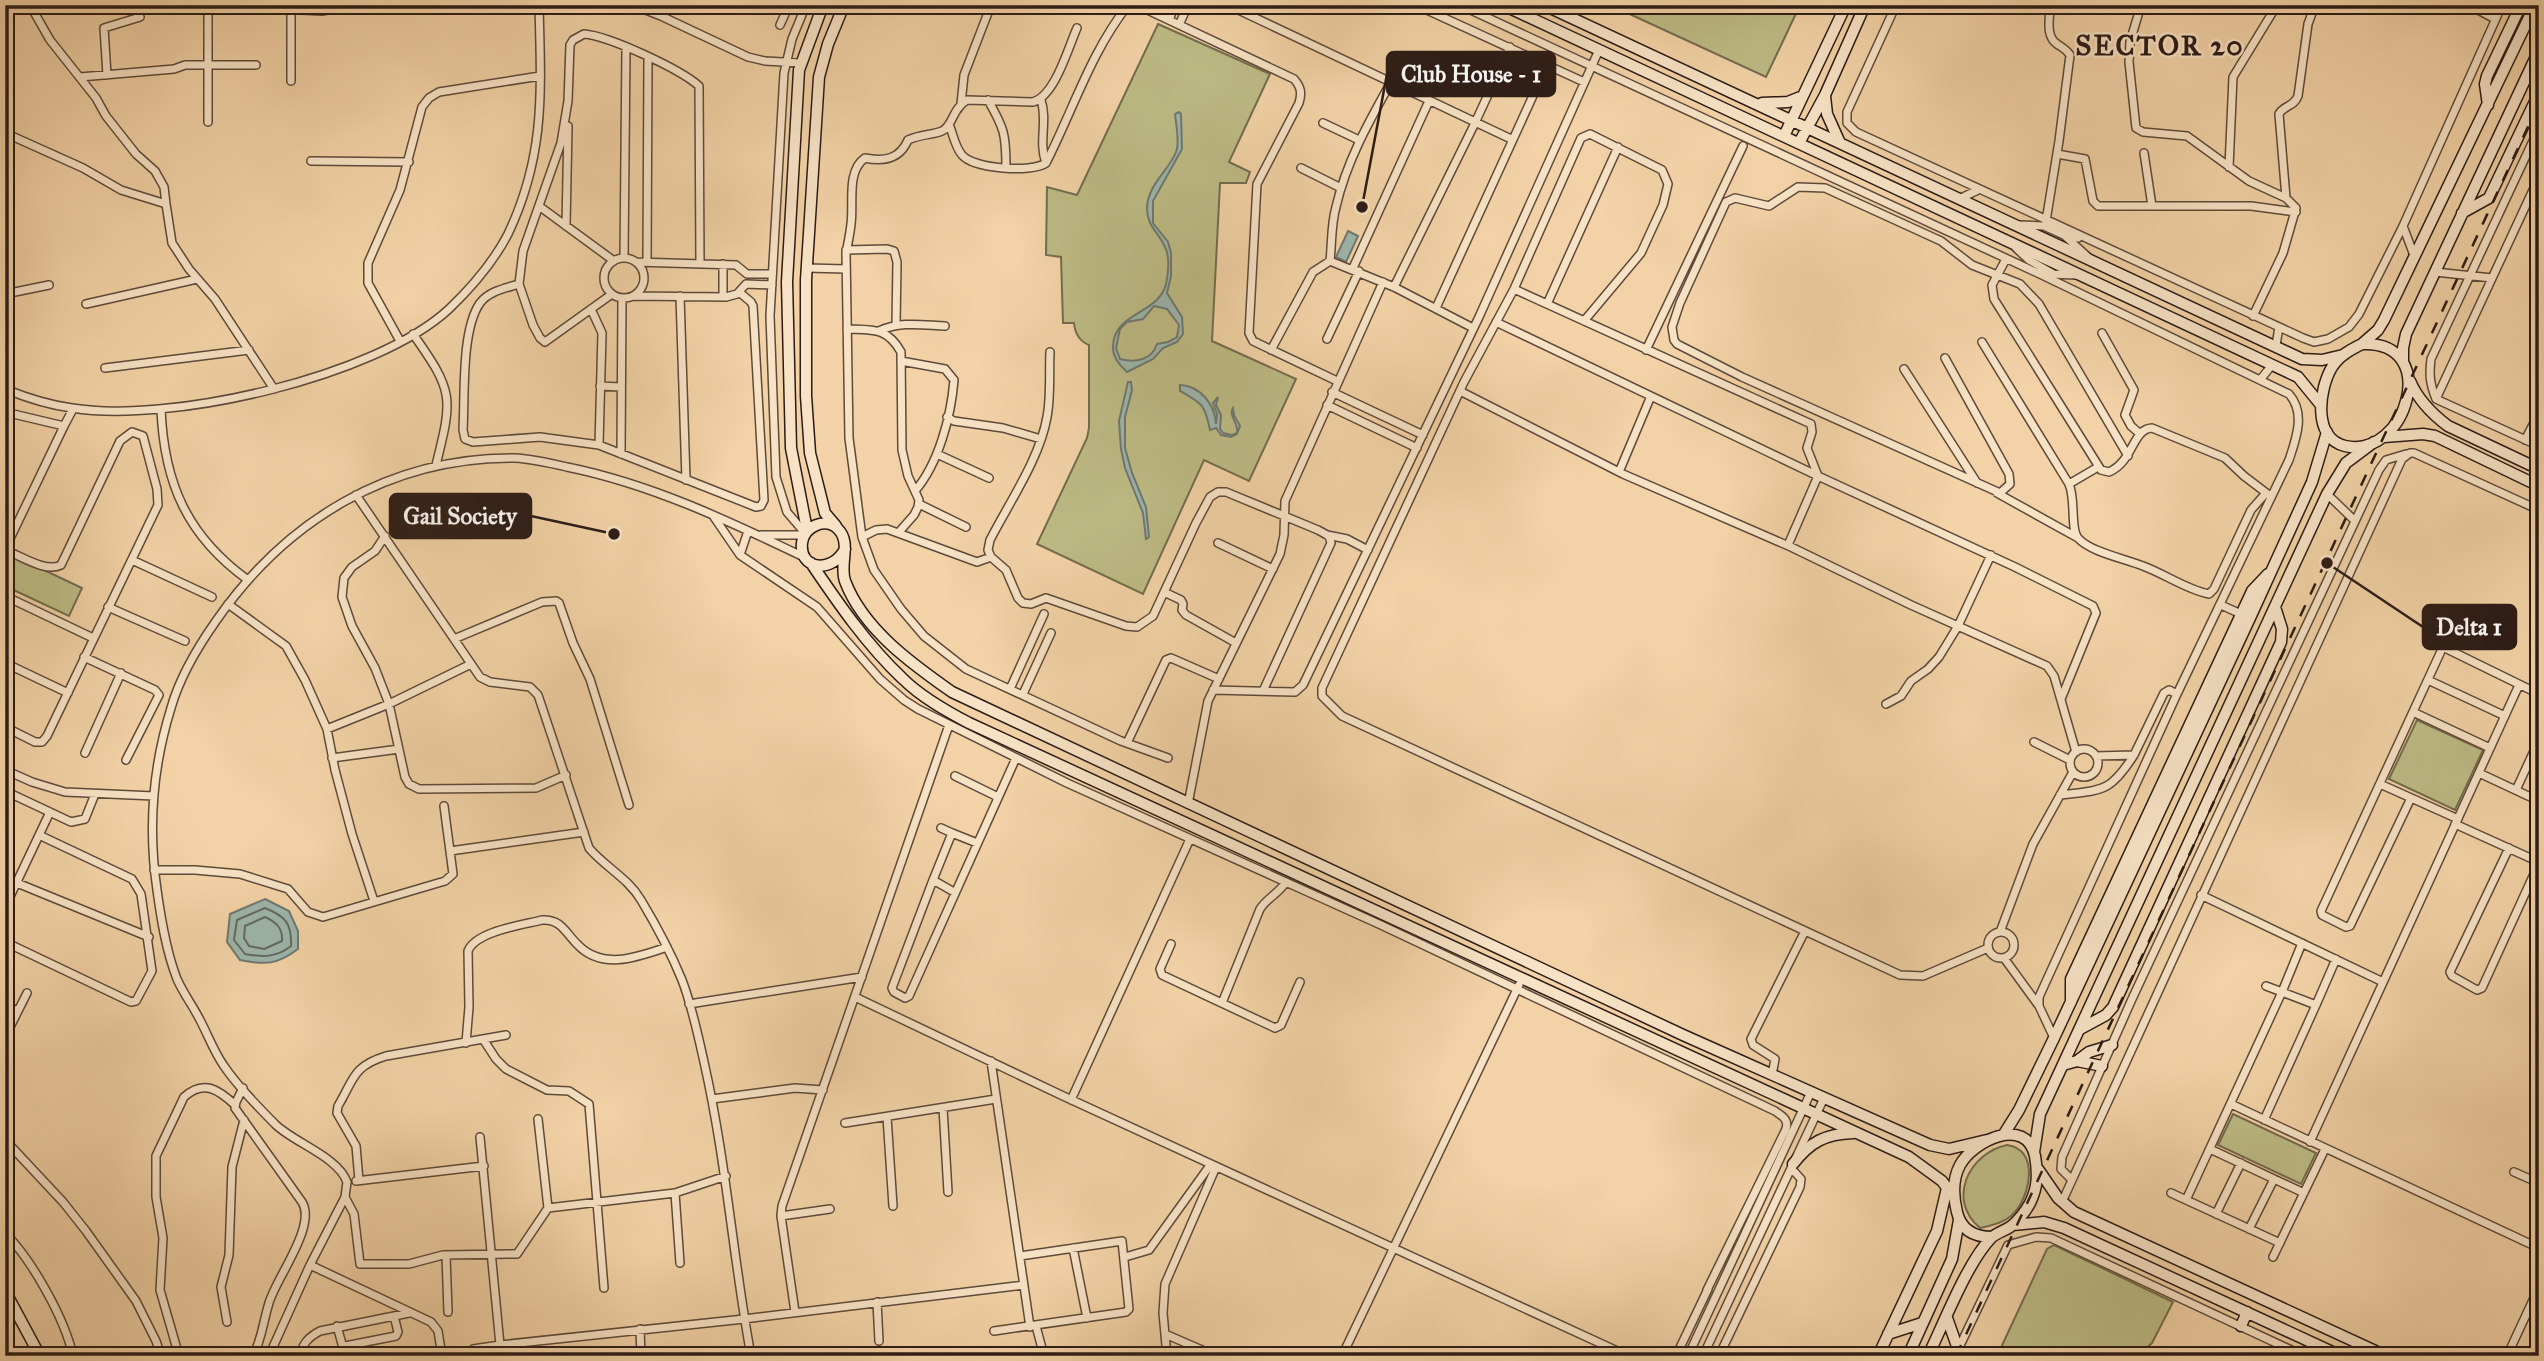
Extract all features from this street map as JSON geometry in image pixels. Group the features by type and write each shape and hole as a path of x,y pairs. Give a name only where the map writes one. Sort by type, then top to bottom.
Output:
{"street":[{"path":"30,5 50,40 124,139 155,171 164,187 172,243 215,299 274,388"},
{"path":"208,122 210,8 271,7 322,11 352,5"},
{"path":"5,389 73,409 125,412 258,394 386,350 448,310 487,266 507,235 530,180 540,128 539,5"},
{"path":"633,5 748,57 802,63"},
{"path":"661,16 666,5"},
{"path":"780,25 789,5"},
{"path":"806,5 792,39 787,62 777,169 770,316 776,477 787,512 806,533"},
{"path":"823,5 802,63 787,282 791,448 806,533 802,550 841,607 902,678 941,708 969,723 1781,1097 1922,1165 1950,1192 1959,1220 1968,1231 1980,1237 1992,1237 2013,1226 2044,1222 2055,1225 2341,1356"},
{"path":"844,5 828,44 819,77 807,268 806,397 810,453 825,513 845,540 845,580 869,620 917,668 973,703 1772,1075 1930,1145 1949,1149 1987,1140 2004,1133 2020,1110 2312,482 2327,432"},
{"path":"961,104 964,75 991,5"},
{"path":"949,124 957,149 963,157 975,164 1040,167 1046,163 1114,23 1128,5"},
{"path":"1137,5 1294,79 1299,84 1299,103 1257,184 1249,333 1253,341 1337,381"},
{"path":"1169,20 1175,5"},
{"path":"1179,25 1188,5"},
{"path":"1228,5 1511,139"},
{"path":"1416,5 1584,82"},
{"path":"1460,5 2042,275 2260,380 2289,394 2298,409 2297,438 2039,997 2039,1006"},
{"path":"1503,5 2298,377 2320,404 2327,432 2336,443 2349,447 2379,439 2423,434 2435,436 2539,486"},
{"path":"1544,5 2310,361 2343,355"},
{"path":"1784,136 1846,5"},
{"path":"1799,144 1825,95 1865,5"},
{"path":"1896,5 1847,112 1847,123 1856,132 2314,342 2328,339 2349,327 2359,314 2403,226 2502,5"},
{"path":"2046,221 2070,55 2050,37 2050,5"},
{"path":"2141,5 2130,42 2129,62 2136,128 2143,132 2187,136 2254,184 2286,198 2293,204 2296,212 2283,253 2253,316"},
{"path":"2229,167 2233,77 2277,5"},
{"path":"2286,198 2279,114 2294,103 2298,96 2308,24 2315,5"},
{"path":"2469,5 2496,19"},
{"path":"2488,106 2485,84 2487,76 2521,5"},
{"path":"2320,404 2332,367 2343,355 2378,330 2384,320 2535,5"},
{"path":"290,81 291,10"},
{"path":"107,75 104,29 140,17"},
{"path":"1077,28 1055,80 1041,100 967,100 955,110 949,124 941,132 922,134 908,140 905,148 888,159 879,161 865,158 861,161 854,175 852,223 846,250 849,438 862,537 874,570 924,636 966,669 1127,743 1168,758"},
{"path":"566,226 570,45 573,40 589,34 648,58 699,86 700,263"},
{"path":"1394,287 1510,47"},
{"path":"624,258 626,48"},
{"path":"1213,690 1295,692 1303,685 1473,328 1599,50"},
{"path":"2539,50 2406,334 2403,348 2403,360 2416,396 2448,426 2539,469"},
{"path":"647,262 648,58"},
{"path":"80,77 208,65 256,65"},
{"path":"1436,308 1547,65"},
{"path":"400,341 368,283 367,272 368,263 400,190 422,107 429,98 439,92 541,76"},
{"path":"1330,261 1335,208 1359,140 1390,83"},
{"path":"2462,213 2489,198 2539,93"},
{"path":"1825,95 1827,114 1840,143"},
{"path":"1751,101 1772,104 1803,96"},
{"path":"988,100 1003,127 1006,167"},
{"path":"1041,100 1044,110 1042,151 1046,163"},
{"path":"568,101 561,143 523,251 519,284 542,342 549,341 612,294"},
{"path":"1327,339 1429,101"},
{"path":"1322,123 1359,140"},
{"path":"2539,128 2431,359 2430,384 2436,399 2539,446"},
{"path":"5,133 83,167 121,190 166,204"},
{"path":"1584,321 1641,253 1668,184 1662,170 1590,134 1581,138 1514,289 1460,391 1340,648 1322,688 1322,696 1342,716 1900,975 1923,976 1988,948"},
{"path":"1646,349 1743,146"},
{"path":"1547,304 1618,147"},
{"path":"2144,153 2152,206"},
{"path":"2057,154 2085,159 2096,205 2259,206 2296,212"},
{"path":"311,161 409,162"},
{"path":"1301,168 1342,188"},
{"path":"2436,399 2539,177"},
{"path":"2128,456 2039,304 2026,288 1972,265 1941,241 1825,188 1794,188 1769,206 1734,198 1726,202 1680,303 1672,327 1677,344 1731,372 1997,492 2113,556 2144,566 2209,594 2214,589 2251,510 2269,495"},
{"path":"1959,199 1978,190"},
{"path":"540,206 614,261"},
{"path":"2015,225 2044,226 2066,236 2083,238"},
{"path":"2403,226 2415,258"},
{"path":"2066,236 2090,259"},
{"path":"2007,240 2029,260 2052,273"},
{"path":"846,250 894,251 897,262 896,325"},
{"path":"772,274 747,274 739,266 723,264 647,262 624,258 614,261 607,267 604,275 605,285 612,294 622,298 723,297 739,292 746,284 772,285"},
{"path":"2006,259 1996,275 1992,290 1994,299 2098,467 2109,472 2122,465 2139,433 2145,428 2157,429 2225,458 2269,495"},
{"path":"633,296 639,292 644,281 643,271 636,261"},
{"path":"1271,350 1313,272 1330,261"},
{"path":"1330,261 1356,269 1473,328"},
{"path":"723,264 723,297"},
{"path":"807,268 846,269"},
{"path":"2435,272 2492,278"},
{"path":"2042,275 2082,275"},
{"path":"86,304 197,279"},
{"path":"1188,804 1205,711 1280,554 1284,535 1285,500 1383,282"},
{"path":"519,284 492,293 481,301 469,328 463,430 465,439 473,442 540,437 598,445 748,505 761,506 764,500 753,306 739,292"},
{"path":"5,294 49,285"},
{"path":"1514,289 1807,421 1812,428 1807,448 1818,475 1788,545"},
{"path":"680,296 686,480"},
{"path":"621,454 622,298"},
{"path":"591,309 602,332 598,445"},
{"path":"1496,322 1991,555 2093,606 2096,610 2061,699"},
{"path":"847,329 879,331 896,325 944,326"},
{"path":"2276,345 2278,327"},
{"path":"879,331 893,339 901,352 902,450 919,504 914,515 899,531"},
{"path":"2102,333 2134,390 2124,415 2139,433"},
{"path":"413,334 443,379 448,399 448,416 436,465"},
{"path":"1982,342 2069,484 2074,501 2074,524 2078,538"},
{"path":"2362,344 2392,350 2403,360"},
{"path":"105,369 249,350"},
{"path":"1050,352 1048,415 1041,439 990,540 988,550 991,558 1006,570 1018,598 1023,603 1031,604 1046,598 1126,626 1137,627 1145,623 1153,616 1210,497 1218,492 1226,492 1284,514 1368,550"},
{"path":"1945,358 2009,474 2010,484 2005,490 1997,492"},
{"path":"901,360 945,369 954,380 937,454 928,475 915,491"},
{"path":"2260,380 2272,365"},
{"path":"1904,369 1977,484"},
{"path":"2013,1226 2030,1204 2038,1179 2034,1152 2040,1114 2327,494 2346,463 2398,422 2406,404 2409,378"},
{"path":"600,386 621,387"},
{"path":"1460,391 1619,472 1788,545 2047,666 2054,676 2076,752"},
{"path":"1332,393 1423,435"},
{"path":"1619,472 1651,396"},
{"path":"1327,405 1417,448"},
{"path":"5,727 35,742 42,742 47,736 158,505 159,498 143,436 132,432 120,441 61,565 55,568 47,567 5,549 73,409"},
{"path":"161,409 162,441 170,479 180,502 194,526 217,554 248,580"},
{"path":"1361,421 1367,409"},
{"path":"5,415 9,413 64,426"},
{"path":"2525,440 2539,413"},
{"path":"947,417 954,421 1003,428 1041,439"},
{"path":"2072,1180 2061,1169 2062,1157 2379,470 2386,460 2395,455 2410,453 2539,510"},
{"path":"2062,1202 2399,465 2410,453"},
{"path":"937,454 989,478"},
{"path":"269,1356 310,1265 345,1197 346,1178 337,1167 278,1127 224,1066 177,980 161,920 154,870 157,762 171,706 192,655 228,604 292,535 325,512 377,485 436,465 487,459 538,460 590,471 645,488 757,535 820,566 831,565 840,559 845,549"},
{"path":"2069,484 2098,467"},
{"path":"2327,494 2355,522"},
{"path":"356,495 480,677 490,682 530,687 538,695 589,848 600,861 625,879 640,898 667,947 689,1004 712,1098 726,1176 751,1356"},
{"path":"919,504 966,527"},
{"path":"714,516 740,555 817,607 880,679 904,700 1016,758 1517,989 1775,1111 1787,1121 1786,1129 1676,1356"},
{"path":"757,535 806,533 815,525 824,523 833,525 840,531"},
{"path":"862,537 876,530 887,529 899,531 922,543 976,562 991,558"},
{"path":"740,555 747,531"},
{"path":"1263,691 1331,543 1326,534"},
{"path":"385,536 375,551 352,566 344,578 342,597 352,626 375,668 389,704 405,777 409,784 419,789 536,788 566,775"},
{"path":"1217,543 1273,569"},
{"path":"2342,549 2357,556"},
{"path":"1886,704 1901,696 1914,677 1934,663 1958,626 1991,555"},
{"path":"132,560 212,597"},
{"path":"2071,1002 2071,979 2252,591 2271,572"},
{"path":"1164,592 1181,600 1182,610 1186,615 1236,643"},
{"path":"5,596 93,638"},
{"path":"454,639 542,602 559,603 573,643 590,679 629,805"},
{"path":"228,604 278,639 292,653 327,729 352,834 374,901"},
{"path":"2221,605 2241,614"},
{"path":"108,607 185,641"},
{"path":"2080,1029 2106,1015 2113,1007 2281,642 2282,629 2275,607"},
{"path":"1010,689 1044,614"},
{"path":"1023,694 1051,633"},
{"path":"2411,798 2351,924 2346,927 2322,915 2321,911 2445,648 2539,694"},
{"path":"84,657 121,673 159,695 126,760"},
{"path":"1127,743 1166,660 1171,658 1219,679"},
{"path":"5,663 68,693"},
{"path":"327,729 389,704 471,664"},
{"path":"880,679 892,668"},
{"path":"85,753 121,673"},
{"path":"2428,680 2505,716"},
{"path":"2310,1142 2519,685"},
{"path":"2060,795 2100,790 2120,777 2134,755 2164,692 2169,690 2177,694"},
{"path":"2413,712 2490,748"},
{"path":"795,1312 781,1216 782,1206 949,725"},
{"path":"2516,790 2539,740"},
{"path":"2034,742 2070,760 2073,772 2080,777 2093,773 2097,765 2096,756"},
{"path":"332,758 399,749"},
{"path":"2070,760 2076,752 2085,749 2096,756 2134,755"},
{"path":"952,832 892,988 905,998 909,996 1016,758"},
{"path":"5,770 65,792 155,796"},
{"path":"2054,1038 2039,1006 2004,958 1992,955 1988,948 1989,939 2000,932 2033,844 2073,772"},
{"path":"2479,773 2539,801"},
{"path":"955,776 998,797"},
{"path":"2380,784 2539,862 2482,988 2477,990 2452,976 2450,972 2509,848"},
{"path":"5,791 71,822 85,819 95,794"},
{"path":"154,870 240,874 288,889 308,912 323,917 451,878 444,806"},
{"path":"5,908 50,812"},
{"path":"941,828 977,843"},
{"path":"450,851 584,832"},
{"path":"5,942 131,1002 136,1001 142,994 152,971 141,894 132,880 39,835"},
{"path":"1071,1100 1190,839"},
{"path":"933,880 954,892"},
{"path":"1222,1003 1260,909 1280,892 1286,882"},
{"path":"17,883 149,937"},
{"path":"2201,895 2384,982"},
{"path":"466,1042 469,1007 468,951 471,944 485,936 542,920 552,920 561,923 579,947 610,961 631,960 667,947"},
{"path":"1772,1075 1775,1059 1753,1045 1751,1039 1805,932"},
{"path":"2000,932 2009,934 2014,941 2013,950 2004,958"},
{"path":"2186,1200 2302,943"},
{"path":"1171,944 1160,969 1162,975 1278,1027 1300,982"},
{"path":"2264,1120 2336,959"},
{"path":"689,1004 862,977"},
{"path":"1342,1356 1522,978"},
{"path":"2266,986 2316,1005"},
{"path":"5,1037 27,993"},
{"path":"855,997 1071,1100 1628,1356"},
{"path":"5,1006 18,1012"},
{"path":"359,1180 356,1146 337,1113 338,1106 360,1067 386,1056 506,1035"},
{"path":"483,1039 506,1069 547,1090 569,1091 589,1104 604,1289"},
{"path":"1648,1052 1655,1039"},
{"path":"2063,1065 2077,1061 2089,1052 2112,1045"},
{"path":"2077,1061 2102,1066"},
{"path":"991,1062 1024,1285 1033,1326 1044,1356"},
{"path":"179,1356 160,1290 163,1238 156,1197 156,1156 184,1097 190,1092 209,1088 215,1089 235,1105 302,1202 306,1214 301,1236 269,1302 262,1335 253,1356"},
{"path":"235,1105 243,1088"},
{"path":"712,1098 794,1088 823,1090"},
{"path":"1688,1356 1811,1092"},
{"path":"1775,1111 1781,1097"},
{"path":"1703,1356 1824,1098"},
{"path":"845,1123 996,1099"},
{"path":"2231,1104 2539,1248"},
{"path":"943,1108 948,1192"},
{"path":"887,1117 893,1206"},
{"path":"345,1197 354,1214 360,1264 409,1264 446,1255 520,1252 548,1208 538,1119"},
{"path":"227,1322 221,1287 229,1255 232,1167 244,1120"},
{"path":"1792,1166 1806,1148 1818,1139 1834,1134 1857,1133"},
{"path":"2004,1133 2019,1136 2029,1142 2034,1152"},
{"path":"480,1137 501,1356"},
{"path":"5,1140 63,1202 86,1231 136,1301 161,1356"},
{"path":"1878,1356 1937,1231 1959,1167 1964,1159 1987,1140"},
{"path":"2210,1149 2304,1193"},
{"path":"2273,1257 2325,1149"},
{"path":"2216,1214 2241,1163"},
{"path":"1125,1257 1149,1250 1214,1165"},
{"path":"1167,1356 1163,1313 1165,1284 1214,1165"},
{"path":"347,1184 359,1180 484,1166"},
{"path":"1719,1356 1800,1187 1801,1178 1792,1166"},
{"path":"2036,1166 2046,1184 2074,1212 2386,1356"},
{"path":"2514,1172 2539,1183"},
{"path":"548,1208 675,1193 726,1176"},
{"path":"2249,1229 2274,1179"},
{"path":"675,1193 680,1263"},
{"path":"2171,1193 2280,1243"},
{"path":"781,1216 830,1209"},
{"path":"1908,1356 1952,1259 1959,1220"},
{"path":"5,1233 44,1287 68,1332 73,1356"},
{"path":"1956,1352 2007,1247 2042,1236 2304,1356"},
{"path":"1927,1356 1967,1275 1992,1237"},
{"path":"994,1331 1128,1311 1122,1241 1020,1256"},
{"path":"1073,1248 1087,1318"},
{"path":"1707,1290 1738,1249"},
{"path":"446,1255 449,1312"},
{"path":"310,1265 435,1326 441,1356"},
{"path":"473,1349 1024,1285"},
{"path":"2507,1356 2539,1287"},
{"path":"5,1291 40,1356"},
{"path":"877,1302 879,1340"},
{"path":"2242,1326 2247,1312"},
{"path":"299,1356 309,1337 337,1326 411,1313"},
{"path":"337,1326 345,1346 396,1336 398,1332 394,1316"},
{"path":"1947,1318 1956,1352"},
{"path":"1888,1334 1922,1323"},
{"path":"640,1329 641,1356"},
{"path":"1165,1334 1216,1356"}],"shaded area":[{"path":"1610,5 1800,5 1766,77"},
{"path":"1158,24 1270,74 1229,162 1250,172 1246,183 1220,183 1212,341 1296,379 1249,481 1204,460 1143,594 1037,544 1087,438 1089,428 1089,345 1078,337 1074,323 1063,323 1061,257 1046,255 1047,187 1077,195"},
{"path":"6,552 82,588 69,616 5,586"},
{"path":"2417,720 2483,750 2455,810 2389,779"},
{"path":"2233,1114 2316,1153 2301,1184 2218,1145"},
{"path":"2007,1145 2018,1149 2025,1156 2029,1176 2027,1188 2018,1209 2011,1216 1980,1228 1970,1217 1965,1204 1966,1179 1982,1157"},
{"path":"2054,1245 2173,1302 2152,1343 2137,1356 1997,1356 2047,1249"}],"water":[{"path":"1175,114 1181,114 1182,149 1153,201 1153,223 1168,242 1171,253 1171,276 1167,293 1182,317 1183,334 1177,342 1163,348 1153,359 1127,372 1114,354 1115,335 1128,319 1155,302 1166,284 1167,251 1151,225 1147,209 1150,193 1176,152 1178,138","holes":["1154,306 1167,309 1179,325 1177,337 1157,344 1151,354 1143,359 1120,359 1116,348 1120,329 1127,322 1143,319"]},
{"path":"1348,231 1358,236 1346,262 1336,257"},
{"path":"1128,382 1131,382 1132,390 1125,417 1125,448 1146,507 1149,537 1146,539 1143,513 1125,468 1121,449 1119,421"},
{"path":"1180,385 1194,389 1206,398 1213,410 1216,424 1217,414 1213,403 1218,397 1216,405 1221,415 1220,429 1223,433 1232,435 1237,433 1233,408 1240,426 1237,434 1231,437 1221,435 1216,428 1210,430 1202,406 1180,391"},
{"path":"265,899 289,911 298,931 298,949 284,958 270,962 240,960 227,942 230,914"}],"railway":[{"path":"1956,1356 2539,103"}],"place":[{"name":"Club House - 1","path":"1362,207"},
{"name":"Gail Society","path":"614,534"},
{"name":"Delta 1","path":"2327,563"}],"district":[{"name":"SECTOR 20","path":"2160,45"}]}
